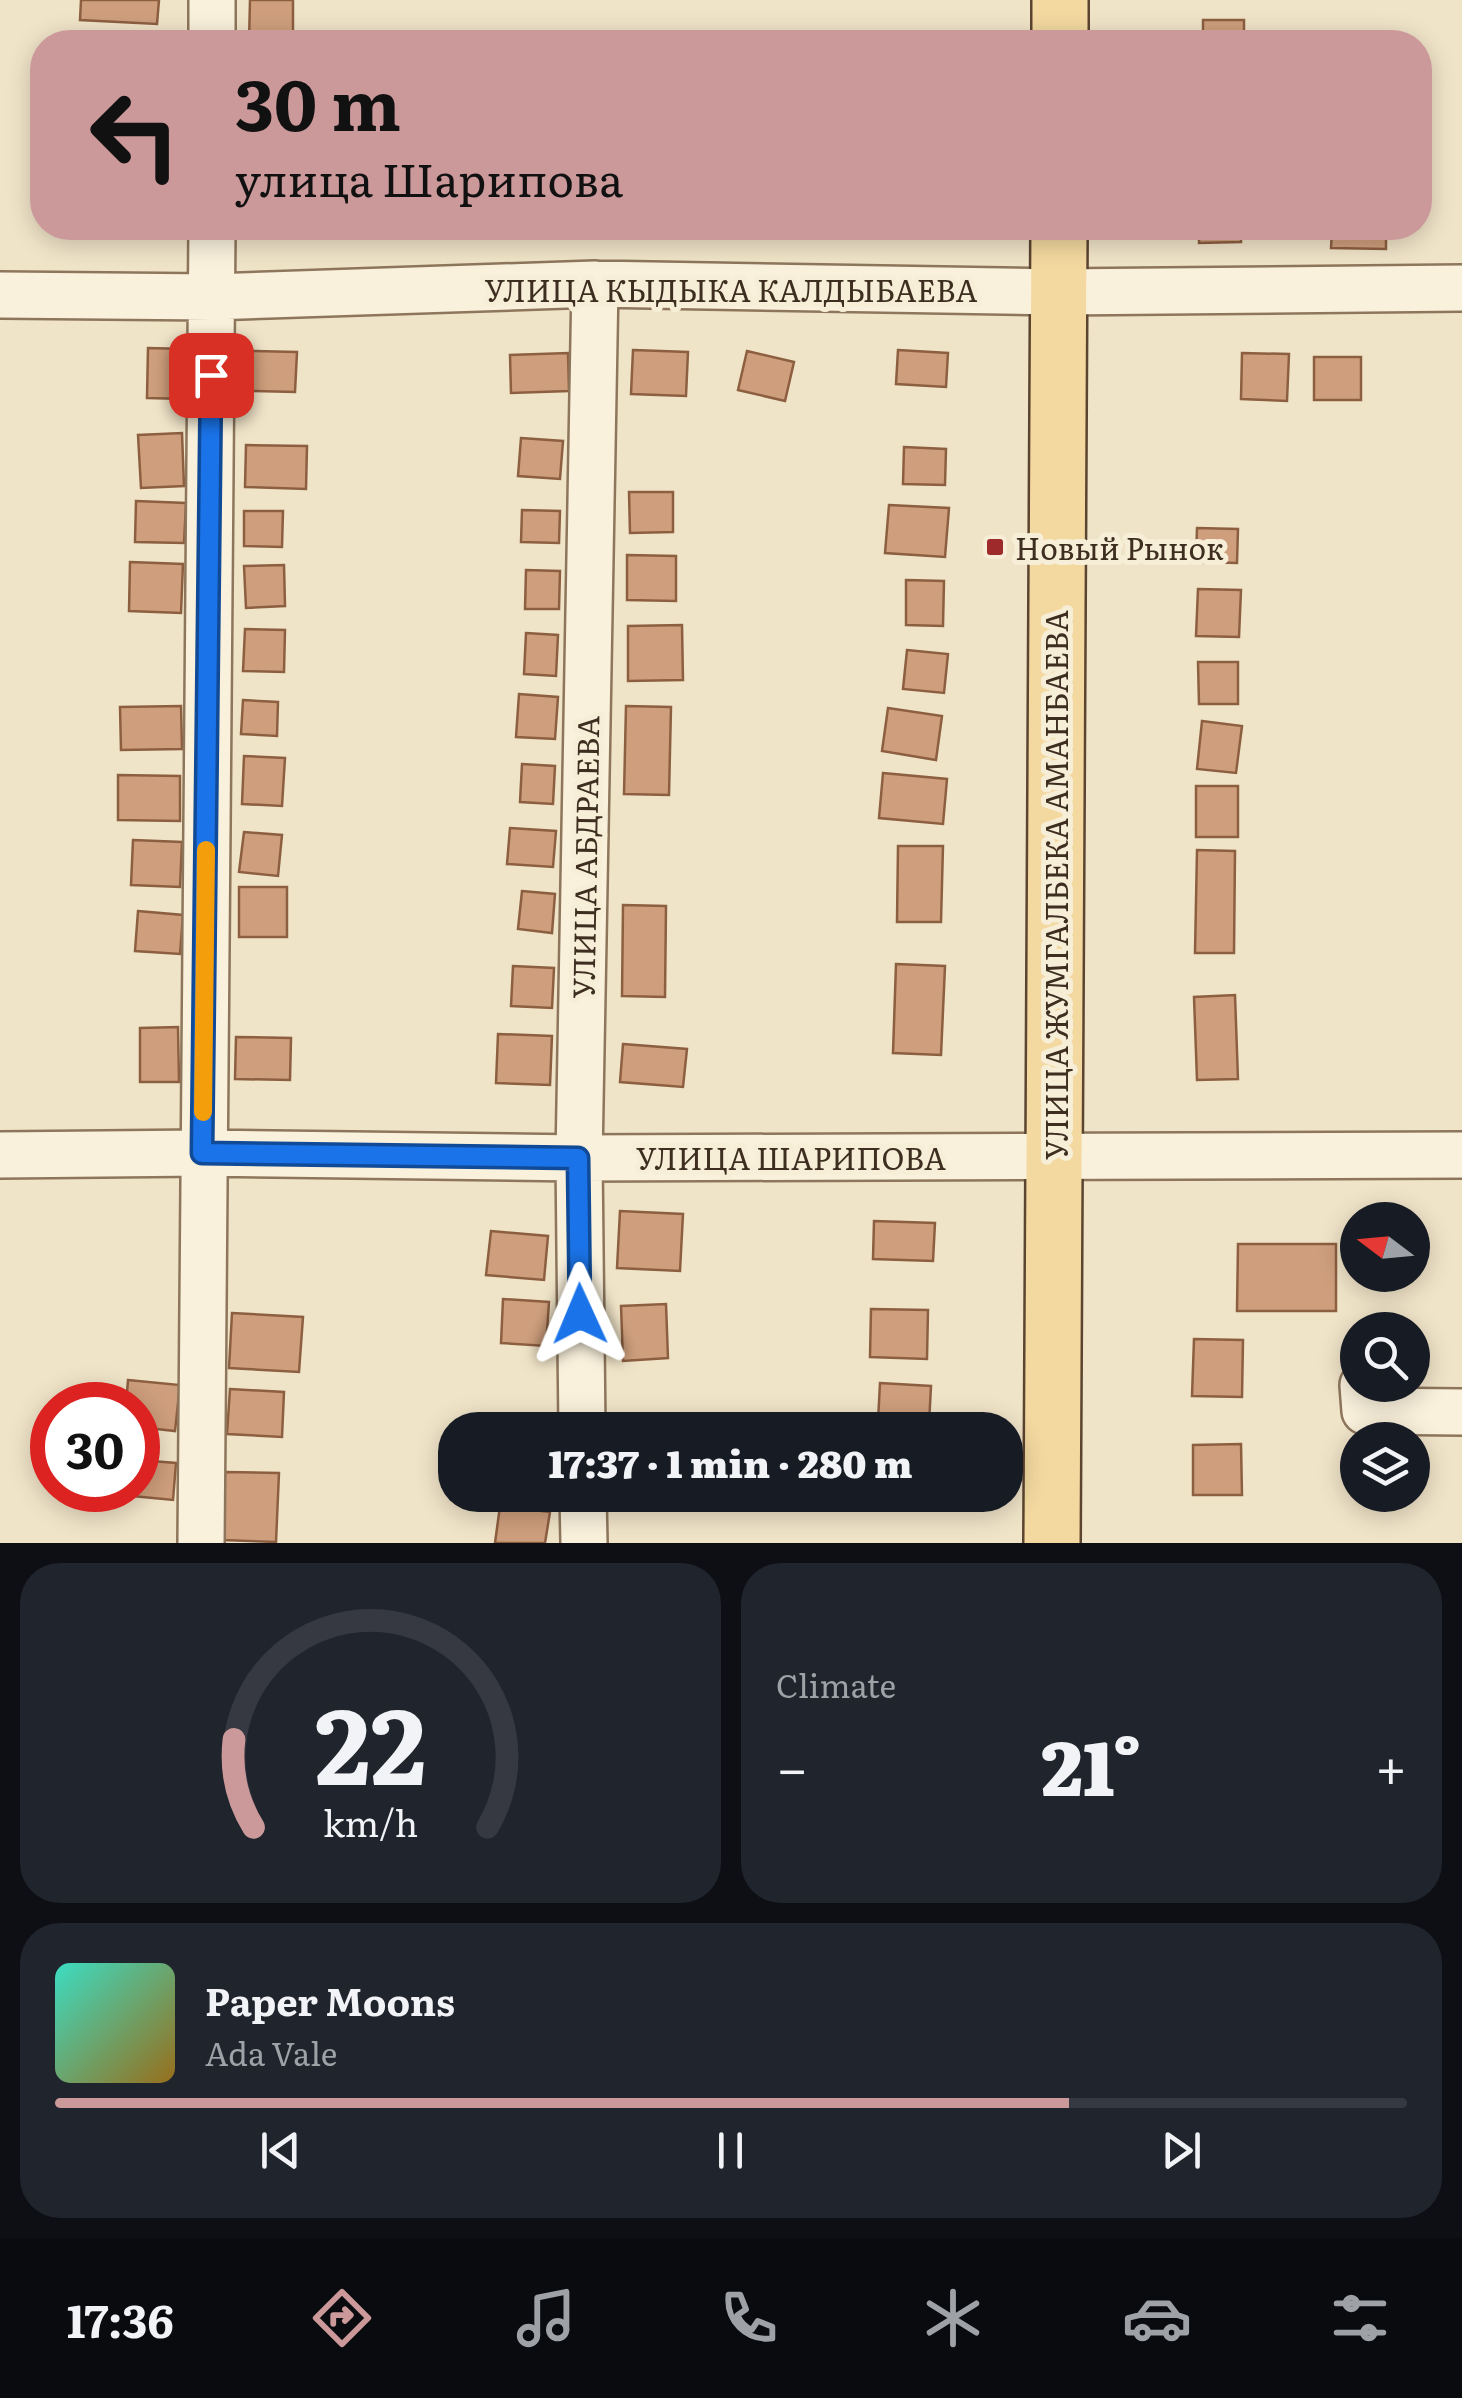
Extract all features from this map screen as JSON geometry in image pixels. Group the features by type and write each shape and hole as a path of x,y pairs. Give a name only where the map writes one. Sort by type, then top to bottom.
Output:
{"main road":[{"path":"1060,0 1060,30"},
{"name":"УЛИЦА ЖУМГАЛБЕКА АМАНБАЕВА","path":"1052,1543 1059,240"}],"street":[{"path":"212,0 212,30"},
{"path":"201,1543 212,240"},
{"name":"УЛИЦА КЫДЫКА КАЛДЫБАЕВА","path":"0,295 212,297 595,284 1058,292 1462,288"},
{"name":"УЛИЦА АБДРАЕВА","path":"582,1412 578,1158 595,284"},
{"name":"УЛИЦА ШАРИПОВА","path":"0,1154 578,1158 1462,1156"},
{"path":"1364,1402 1364,1411 1462,1412"},
{"path":"583,1512 584,1543"}],"building":[{"path":"81,0 159,0 157,24 80,20"},
{"path":"250,0 293,0 293,30 249,30"},
{"path":"1203,20 1244,20 1244,30 1203,30"},
{"path":"1199,240 1241,240 1241,242"},
{"path":"1331,240 1386,240 1386,249 1331,248"},
{"path":"148,348 187,349 186,399 147,398"},
{"path":"633,350 688,352 686,396 631,394"},
{"path":"898,350 948,353 946,387 896,384"},
{"path":"252,351 297,352 295,392 251,391"},
{"path":"747,351 794,362 785,401 738,390"},
{"path":"568,353 569,391 511,393 510,355"},
{"path":"1242,353 1289,354 1287,401 1241,399"},
{"path":"1314,357 1361,357 1361,400 1314,400"},
{"path":"182,433 184,486 141,488 138,435"},
{"path":"521,438 563,441 560,479 518,476"},
{"path":"246,445 307,446 306,489 245,487"},
{"path":"904,447 946,449 945,485 903,484"},
{"path":"629,492 673,492 673,532 630,533"},
{"path":"136,501 186,503 184,543 135,542"},
{"path":"889,505 949,508 945,557 885,553"},
{"path":"522,510 560,511 559,543 521,542"},
{"path":"244,511 283,511 282,547 244,546"},
{"path":"1197,528 1238,529 1237,563 1196,562"},
{"path":"627,555 676,556 676,601 627,600"},
{"path":"130,562 183,564 181,613 129,611"},
{"path":"284,565 285,606 246,608 244,566"},
{"path":"526,570 560,571 559,609 525,609"},
{"path":"906,580 944,581 943,626 906,625"},
{"path":"1198,589 1241,590 1239,637 1196,636"},
{"path":"682,625 683,680 628,681 628,626"},
{"path":"245,629 285,630 284,672 243,671"},
{"path":"526,633 558,635 556,676 524,674"},
{"path":"907,650 948,654 944,693 903,689"},
{"path":"1198,662 1238,662 1238,704 1199,704"},
{"path":"519,694 558,697 555,739 516,737"},
{"path":"243,700 278,702 277,736 241,734"},
{"path":"181,706 182,749 121,750 120,707"},
{"path":"626,706 671,707 669,795 624,794"},
{"path":"888,708 942,716 936,760 882,751"},
{"path":"1202,721 1242,726 1236,773 1197,769"},
{"path":"244,756 285,758 282,806 242,804"},
{"path":"522,764 555,766 553,804 520,802"},
{"path":"883,773 947,779 943,824 879,818"},
{"path":"118,775 180,776 180,821 118,820"},
{"path":"1196,786 1238,786 1238,837 1196,837"},
{"path":"510,828 556,831 553,867 507,864"},
{"path":"244,832 282,835 278,876 239,872"},
{"path":"133,840 182,842 180,887 131,885"},
{"path":"898,846 943,846 941,922 897,922"},
{"path":"1197,850 1235,851 1234,953 1195,953"},
{"path":"239,887 287,887 287,937 239,937"},
{"path":"522,891 555,894 552,933 518,929"},
{"path":"623,905 666,906 665,997 622,996"},
{"path":"138,911 183,915 180,954 135,951"},
{"path":"896,964 945,966 941,1055 893,1053"},
{"path":"513,966 554,968 552,1008 511,1006"},
{"path":"1235,995 1238,1079 1197,1080 1194,997"},
{"path":"178,1027 179,1082 140,1082 140,1028"},
{"path":"498,1034 552,1036 550,1085 496,1083"},
{"path":"236,1037 291,1038 290,1080 235,1079"},
{"path":"623,1044 687,1049 683,1087 620,1082"},
{"path":"620,1211 683,1214 680,1271 617,1268"},
{"path":"874,1221 935,1223 933,1261 873,1259"},
{"path":"491,1231 548,1236 544,1280 486,1275"},
{"path":"1238,1244 1336,1244 1336,1311 1237,1311"},
{"path":"503,1299 549,1302 546,1346 501,1343"},
{"path":"666,1304 668,1358 623,1361 621,1306"},
{"path":"871,1309 928,1310 927,1359 870,1357"},
{"path":"232,1313 303,1317 299,1372 229,1368"},
{"path":"1194,1339 1243,1340 1242,1397 1192,1396"},
{"path":"160,1383 180,1385 175,1431 160,1429"},
{"path":"880,1383 931,1386 930,1412 878,1412"},
{"path":"230,1389 284,1392 282,1437 227,1434"},
{"path":"1241,1444 1242,1495 1193,1495 1193,1445"},
{"path":"160,1462 176,1463 173,1500 160,1499"},
{"path":"225,1472 279,1473 276,1542 223,1540"},
{"path":"499,1512 550,1512 545,1543 495,1543"}],"slow traffic":[{"path":"203,1112 206,850"}],"place":[{"name":"Новый Рынок","path":"995,547"}],"route":[{"path":"211,375 202,1153 578,1158 580,1314"}]}
